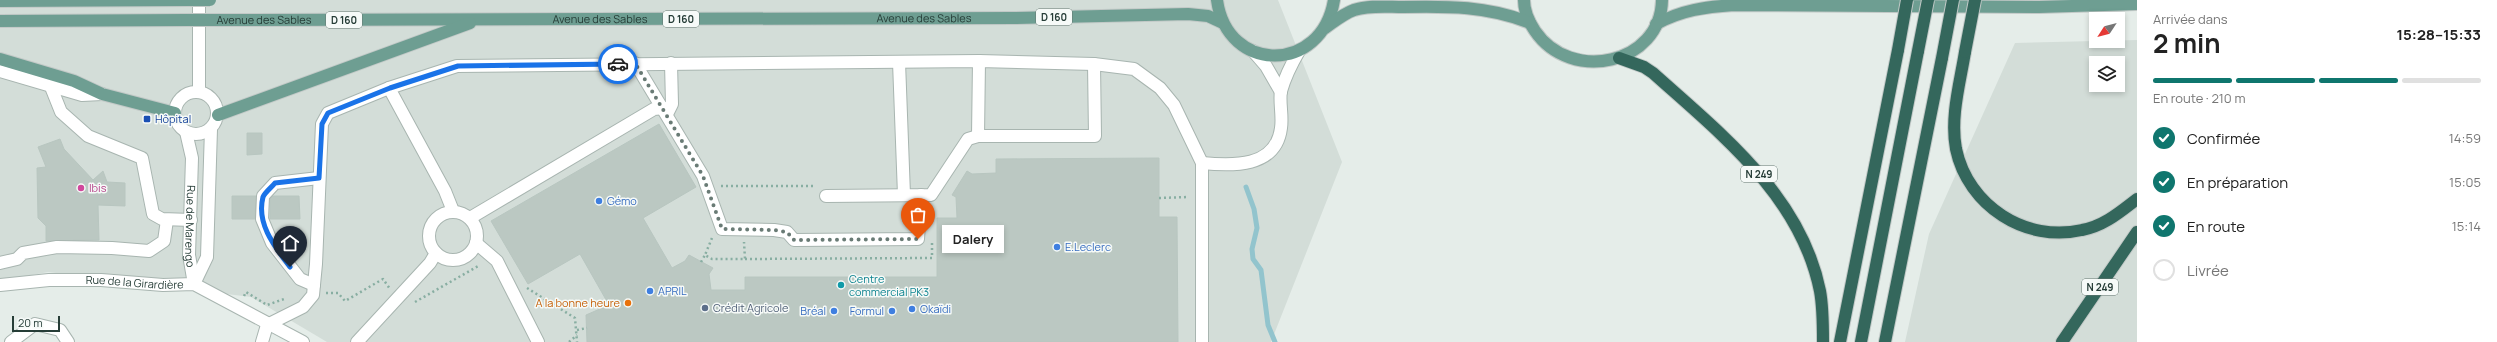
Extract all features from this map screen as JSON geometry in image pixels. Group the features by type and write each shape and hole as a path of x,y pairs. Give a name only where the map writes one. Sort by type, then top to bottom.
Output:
{"highway":[{"path":"1840,342 1907,0"},
{"path":"1862,342 1928,0"},
{"path":"1885,342 1953,0"},
{"path":"1975,0 1965,52 1954,127 1956,150 1970,184 1990,209 2014,224 2048,233 2082,230 2111,220 2137,199"},
{"name":"N 249","path":"1619,58 1644,67 1653,73 1736,148 1748,159 1788,212 1808,251 1820,291 1823,342"},
{"name":"N 249","path":"2062,342 2137,232"}],"main road":[{"name":"Avenue des Sables","path":"0,1 215,0"},
{"path":"1217,0 1223,22 1231,34 1253,51 1276,56 1299,51 1314,41 1325,28 1332,14 1334,0"},
{"path":"1524,0 1530,23 1542,40 1565,56 1578,61 1599,62 1619,58 1634,49 1646,38 1656,24 1662,0"},
{"path":"1656,24 1674,14 1690,9 1734,5 2039,7 2137,4"},
{"path":"1325,28 1345,14 1355,10 1381,7 1462,6 1506,14 1530,23"},
{"name":"Avenue des Sables","path":"0,21 1015,18 1188,14 1208,16 1223,22"},
{"path":"218,115 478,19"},
{"path":"0,59 74,81 102,94 175,113"}],"street":[{"path":"199,0 199,92"},
{"path":"1253,51 1266,66 1281,92"},
{"path":"1202,163 1230,166 1255,162 1268,153 1275,144 1281,129 1281,92 1299,51"},
{"path":"978,136 979,61"},
{"path":"262,342 267,325 303,307 313,295 322,124 328,113 390,88 458,66 635,63 979,61 1094,64 1134,69 1160,88 1174,105 1202,163 1202,342"},
{"path":"899,62 904,195"},
{"path":"635,63 703,176 722,229 787,232 794,240 918,239 921,195"},
{"path":"665,111 672,104 671,63"},
{"path":"826,196 931,195 968,139 978,136 1095,136 1094,64"},
{"path":"0,72 82,95 102,94"},
{"path":"51,87 61,112 88,136 142,158 153,214 162,220 191,220"},
{"path":"390,88 445,191 453,211"},
{"path":"175,113 176,106 185,95 199,92 211,97 215,102 218,115"},
{"path":"470,218 654,109 665,111"},
{"name":"Rue de Marengo","path":"175,113 178,124 186,132 192,158 189,255 194,284"},
{"name":"Rue de Marengo","path":"194,284 207,257 211,129 218,115"},
{"path":"186,132 199,134 211,129"},
{"path":"314,285 300,279 272,243 262,219 263,196 275,183 319,178"},
{"path":"453,211 459,212 470,218 477,230 476,243 467,256 459,259 443,258 436,253 428,238 432,222 445,212 453,211"},
{"path":"0,263 17,259 23,253 57,247 112,248 150,251 164,241 167,220"},
{"path":"476,243 497,261 538,342"},
{"path":"357,342 430,263 436,253"},
{"name":"Rue de la Girardière","path":"0,285 49,280 101,280 163,285 194,284 267,325 303,342"},
{"path":"11,342 35,324 60,330 68,342"}],"path":[{"path":"707,187 817,186"},
{"path":"705,255 712,259 745,259 744,229"},
{"path":"701,262 713,237 711,230"},
{"path":"577,330 587,328"},
{"path":"569,342 577,335"}],"shaded area":[{"name":"Centre commercial PK3","path":"0,0 1278,0 1342,162 1271,342 327,342 251,297 48,272 0,281"},
{"path":"2125,40 2137,40 2137,342 1905,342 1929,234 2015,43 2089,41 2089,48 2125,48"}],"building":[{"path":"659,124 696,187 643,218 672,268 685,261 689,255 713,268 709,274 711,290 745,290 745,277 937,277 937,218 957,218 956,197 952,195 967,171 972,174 996,173 996,159 1159,158 1159,217 1177,217 1178,342 587,342 586,315 609,305 580,254 528,284 491,221"},
{"path":"247,133 262,133 262,154 247,155"},
{"name":"Ibis","path":"60,139 64,149 93,180 103,171 107,182 125,183 125,206 98,205 99,240 46,241 46,226 38,218 37,168 46,167 38,147"},
{"path":"232,196 256,196 255,219 232,219"},
{"path":"273,196 299,196 300,219 270,219 270,199"}],"waterway":[{"path":"1246,187 1254,209 1257,228 1252,249 1253,259 1261,270 1268,325 1275,342"}],"way so far":[{"path":"618,64 635,63 664,108 703,176 722,229 774,230 787,232 794,240 918,239"}],"place":[{"name":"Hôpital","path":"147,119"},
{"name":"Ibis","path":"81,188"},
{"name":"Gémo","path":"599,201"},
{"name":"Dalery","path":"918,239"},
{"name":"E.Leclerc","path":"1057,247"},
{"name":"Centre commercial PK3","path":"841,285"},
{"name":"APRIL","path":"650,291"},
{"name":"A la bonne heure","path":"628,303"},
{"name":"Crédit Agricole","path":"705,308"},
{"name":"Okaïdi","path":"912,309"},
{"name":"Bréal","path":"834,311"},
{"name":"Formul","path":"892,311"}],"route":[{"path":"290,267 272,243 262,219 263,196 275,183 319,178 322,124 328,113 390,88 458,66 618,64"}]}
